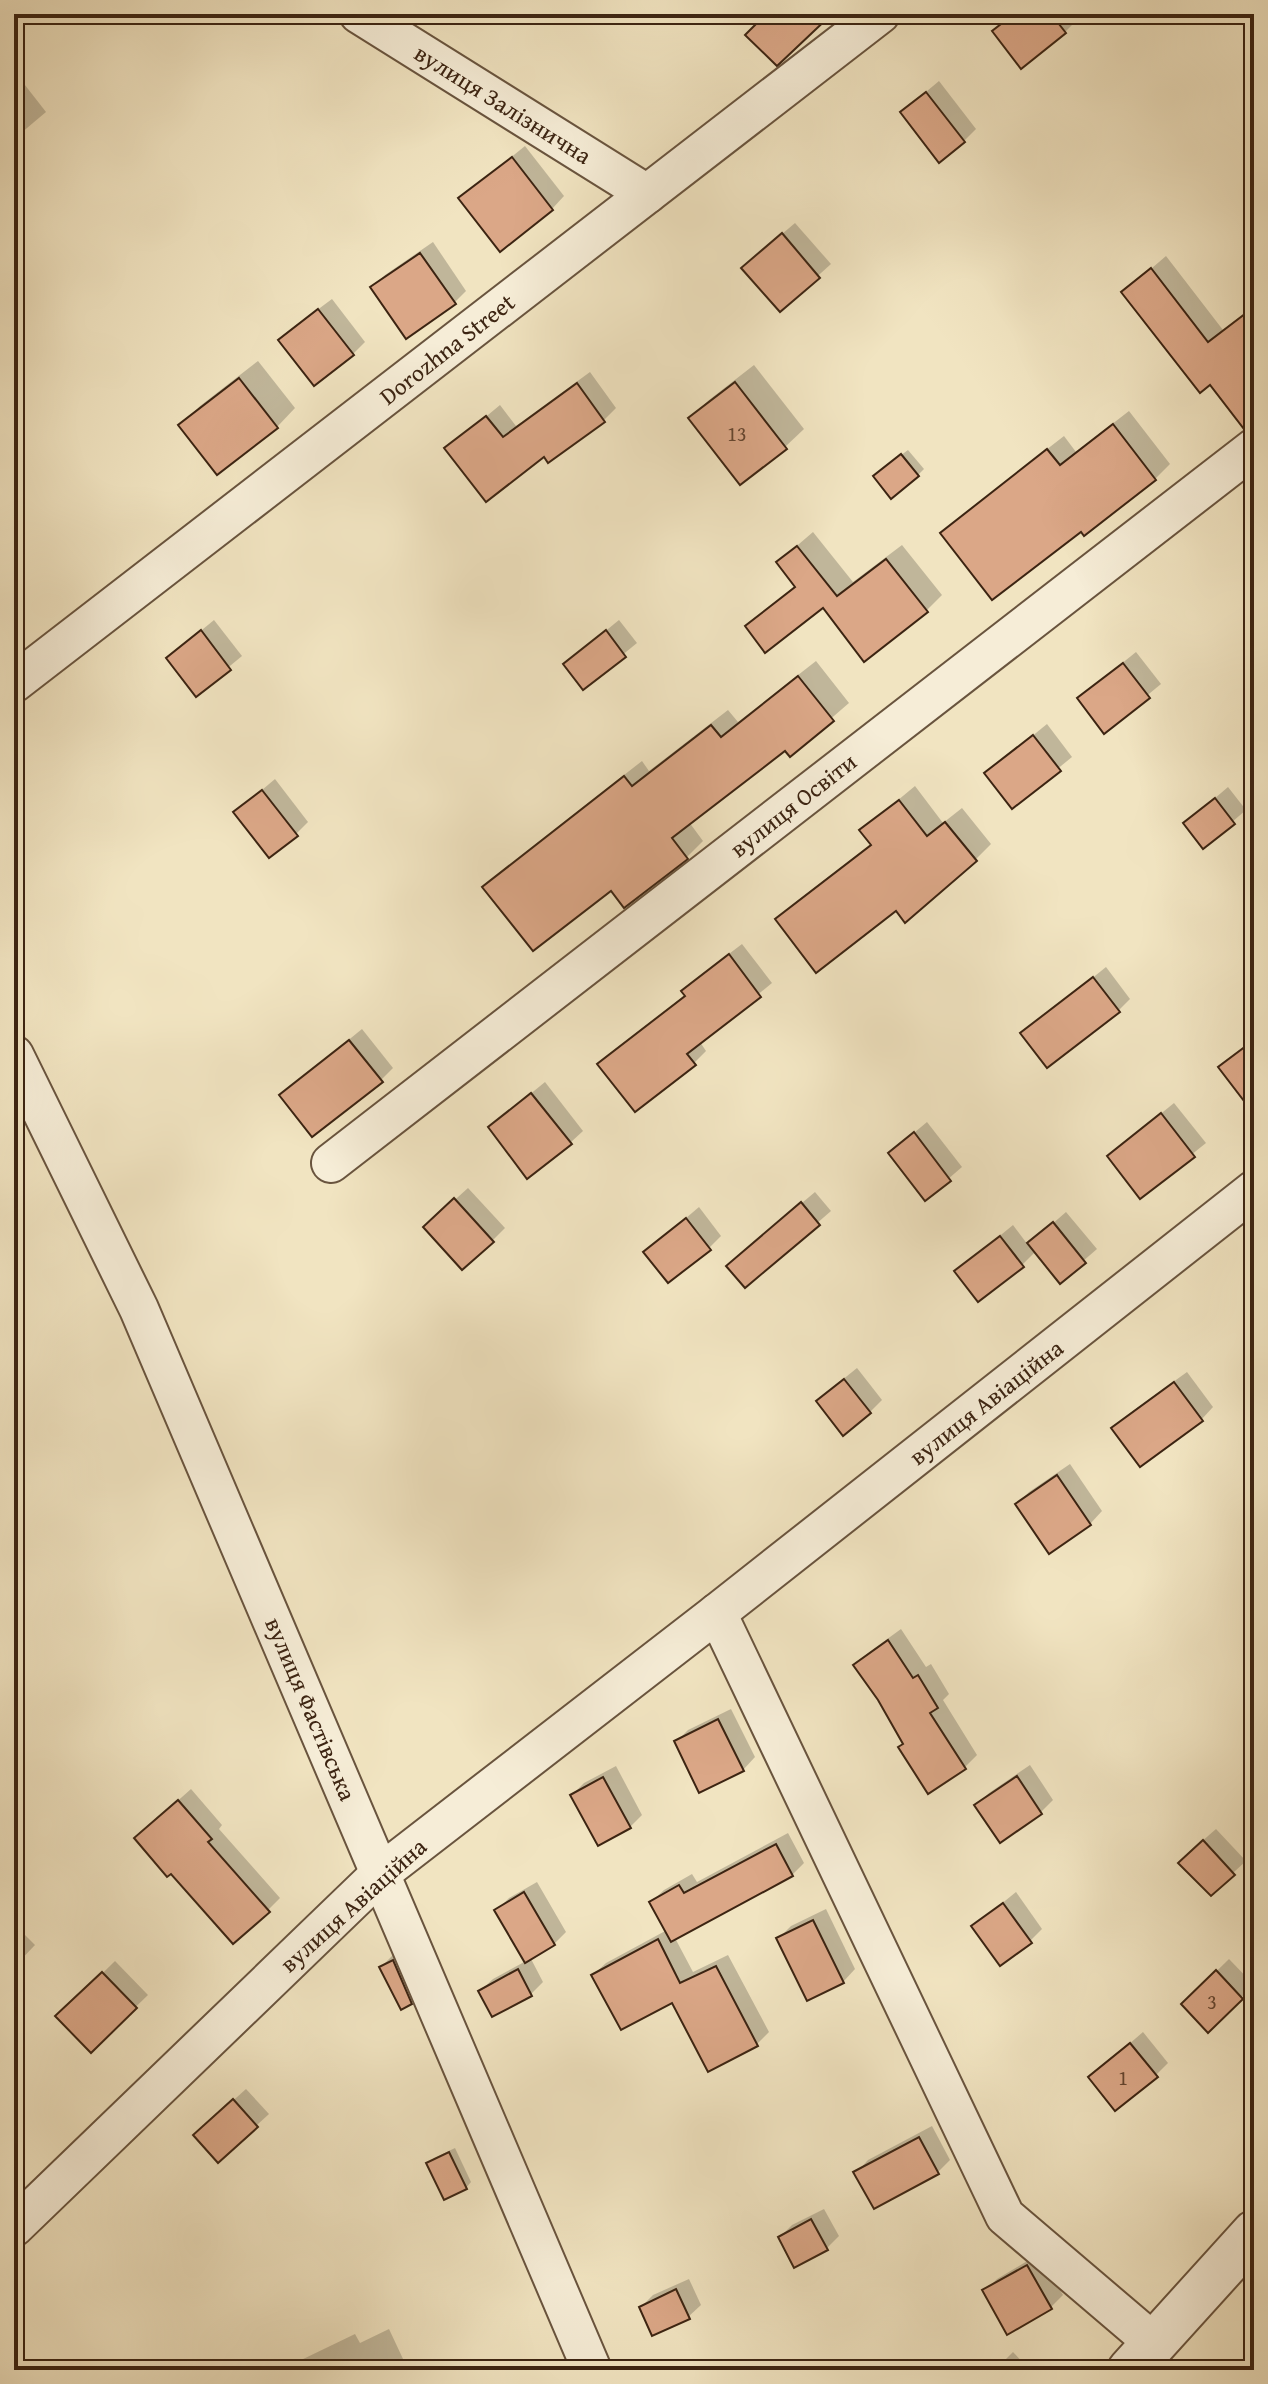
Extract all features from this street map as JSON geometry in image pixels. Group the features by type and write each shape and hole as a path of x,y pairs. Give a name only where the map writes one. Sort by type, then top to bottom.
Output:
{"street":[{"name":"вулиця Залізнична","path":"359,14 647,194"},
{"name":"Dorozhna Street","path":"14,683 880,14"},
{"name":"вулиця Освіти","path":"331,1163 1254,448"},
{"name":"вулиця Фастівська","path":"14,1055 139,1309 592,2370"},
{"name":"вулиця Авіаційна","path":"14,2227 381,1873 1254,1190"},
{"path":"717,1613 1005,2216 1142,2357 1254,2233"}],"building":[{"path":"766,14 832,14 777,66 745,35"},
{"path":"1014,14 1051,14 1066,33 1021,69 992,31"},
{"path":"926,92 965,142 939,163 900,112"},
{"path":"512,157 553,210 500,252 458,198"},
{"path":"782,233 820,278 780,312 741,268"},
{"path":"420,253 456,304 406,339 370,287"},
{"path":"1151,268 1208,342 1254,307 1254,426 1244,429 1210,385 1200,393 1121,292"},
{"path":"318,309 354,355 314,386 278,340"},
{"path":"239,378 278,428 217,475 178,425"},
{"path":"735,382 787,449 740,485 688,418"},
{"path":"577,383 605,422 548,463 544,457 486,502 444,448 486,416 503,437"},
{"path":"1113,424 1156,480 1084,536 1081,532 992,600 940,533 1047,449 1060,465"},
{"path":"901,454 919,476 891,499 873,476"},
{"path":"797,546 837,596 886,559 928,612 864,662 823,608 765,653 745,626 795,587 776,562"},
{"path":"201,630 231,670 196,697 166,658"},
{"path":"606,630 626,657 583,690 563,664"},
{"path":"1123,663 1150,698 1104,734 1077,698"},
{"path":"798,676 834,721 790,757 785,751 672,838 688,859 624,908 611,891 533,951 482,887 624,776 632,786 711,725 721,737"},
{"path":"1033,735 1061,771 1012,809 984,773"},
{"path":"262,790 298,836 269,858 233,812"},
{"path":"1215,798 1235,824 1203,849 1183,823"},
{"path":"899,800 927,836 945,822 977,861 905,923 896,911 816,973 775,919 871,845 859,830"},
{"path":"729,954 761,997 687,1054 696,1065 635,1112 597,1064 685,996 681,991"},
{"path":"1093,977 1120,1012 1047,1068 1020,1033"},
{"path":"349,1040 383,1082 312,1137 279,1095"},
{"path":"1254,1040 1254,1114 1218,1067"},
{"path":"531,1093 572,1144 527,1179 488,1127"},
{"path":"1161,1113 1195,1157 1140,1199 1107,1156"},
{"path":"914,1132 951,1181 925,1201 888,1153"},
{"path":"454,1198 494,1242 462,1270 423,1227"},
{"path":"801,1202 820,1225 745,1288 726,1266"},
{"path":"686,1218 711,1250 668,1283 643,1252"},
{"path":"1053,1222 1086,1263 1060,1284 1027,1243"},
{"path":"1000,1236 1024,1267 978,1302 954,1271"},
{"path":"844,1379 871,1413 843,1436 816,1401"},
{"path":"1174,1382 1203,1421 1140,1467 1111,1428"},
{"path":"1057,1475 1091,1525 1049,1554 1015,1504"},
{"path":"888,1640 913,1678 918,1675 938,1708 930,1713 966,1769 928,1794 898,1747 903,1744 878,1700 853,1665"},
{"path":"718,1719 744,1771 699,1793 674,1741"},
{"path":"1017,1776 1042,1814 1000,1843 974,1805"},
{"path":"603,1777 631,1828 598,1846 570,1795"},
{"path":"178,1800 212,1839 208,1842 270,1912 233,1944 171,1874 167,1877 134,1838"},
{"path":"1203,1840 1235,1875 1211,1896 1178,1863"},
{"path":"776,1844 793,1876 671,1942 649,1902 679,1885 684,1893"},
{"path":"524,1892 555,1945 525,1963 494,1910"},
{"path":"1003,1903 1032,1943 1000,1966 971,1926"},
{"path":"813,1920 844,1983 807,2001 776,1938"},
{"path":"658,1939 680,1983 716,1966 758,2046 708,2072 672,2003 621,2030 591,1975"},
{"path":"393,1960 412,2004 401,2010 379,1967"},
{"path":"518,1969 532,1996 492,2017 478,1991"},
{"path":"1216,1970 1243,1999 1208,2033 1181,2004"},
{"path":"102,1972 137,2008 91,2053 55,2016"},
{"path":"1130,2043 1158,2077 1115,2111 1088,2077"},
{"path":"233,2099 258,2127 218,2163 193,2135"},
{"path":"919,2137 939,2174 874,2209 853,2172"},
{"path":"449,2152 467,2189 444,2200 426,2163"},
{"path":"811,2219 828,2250 794,2268 778,2237"},
{"path":"1027,2265 1052,2309 1007,2335 982,2290"},
{"path":"676,2289 690,2319 652,2336 639,2307"}]}
